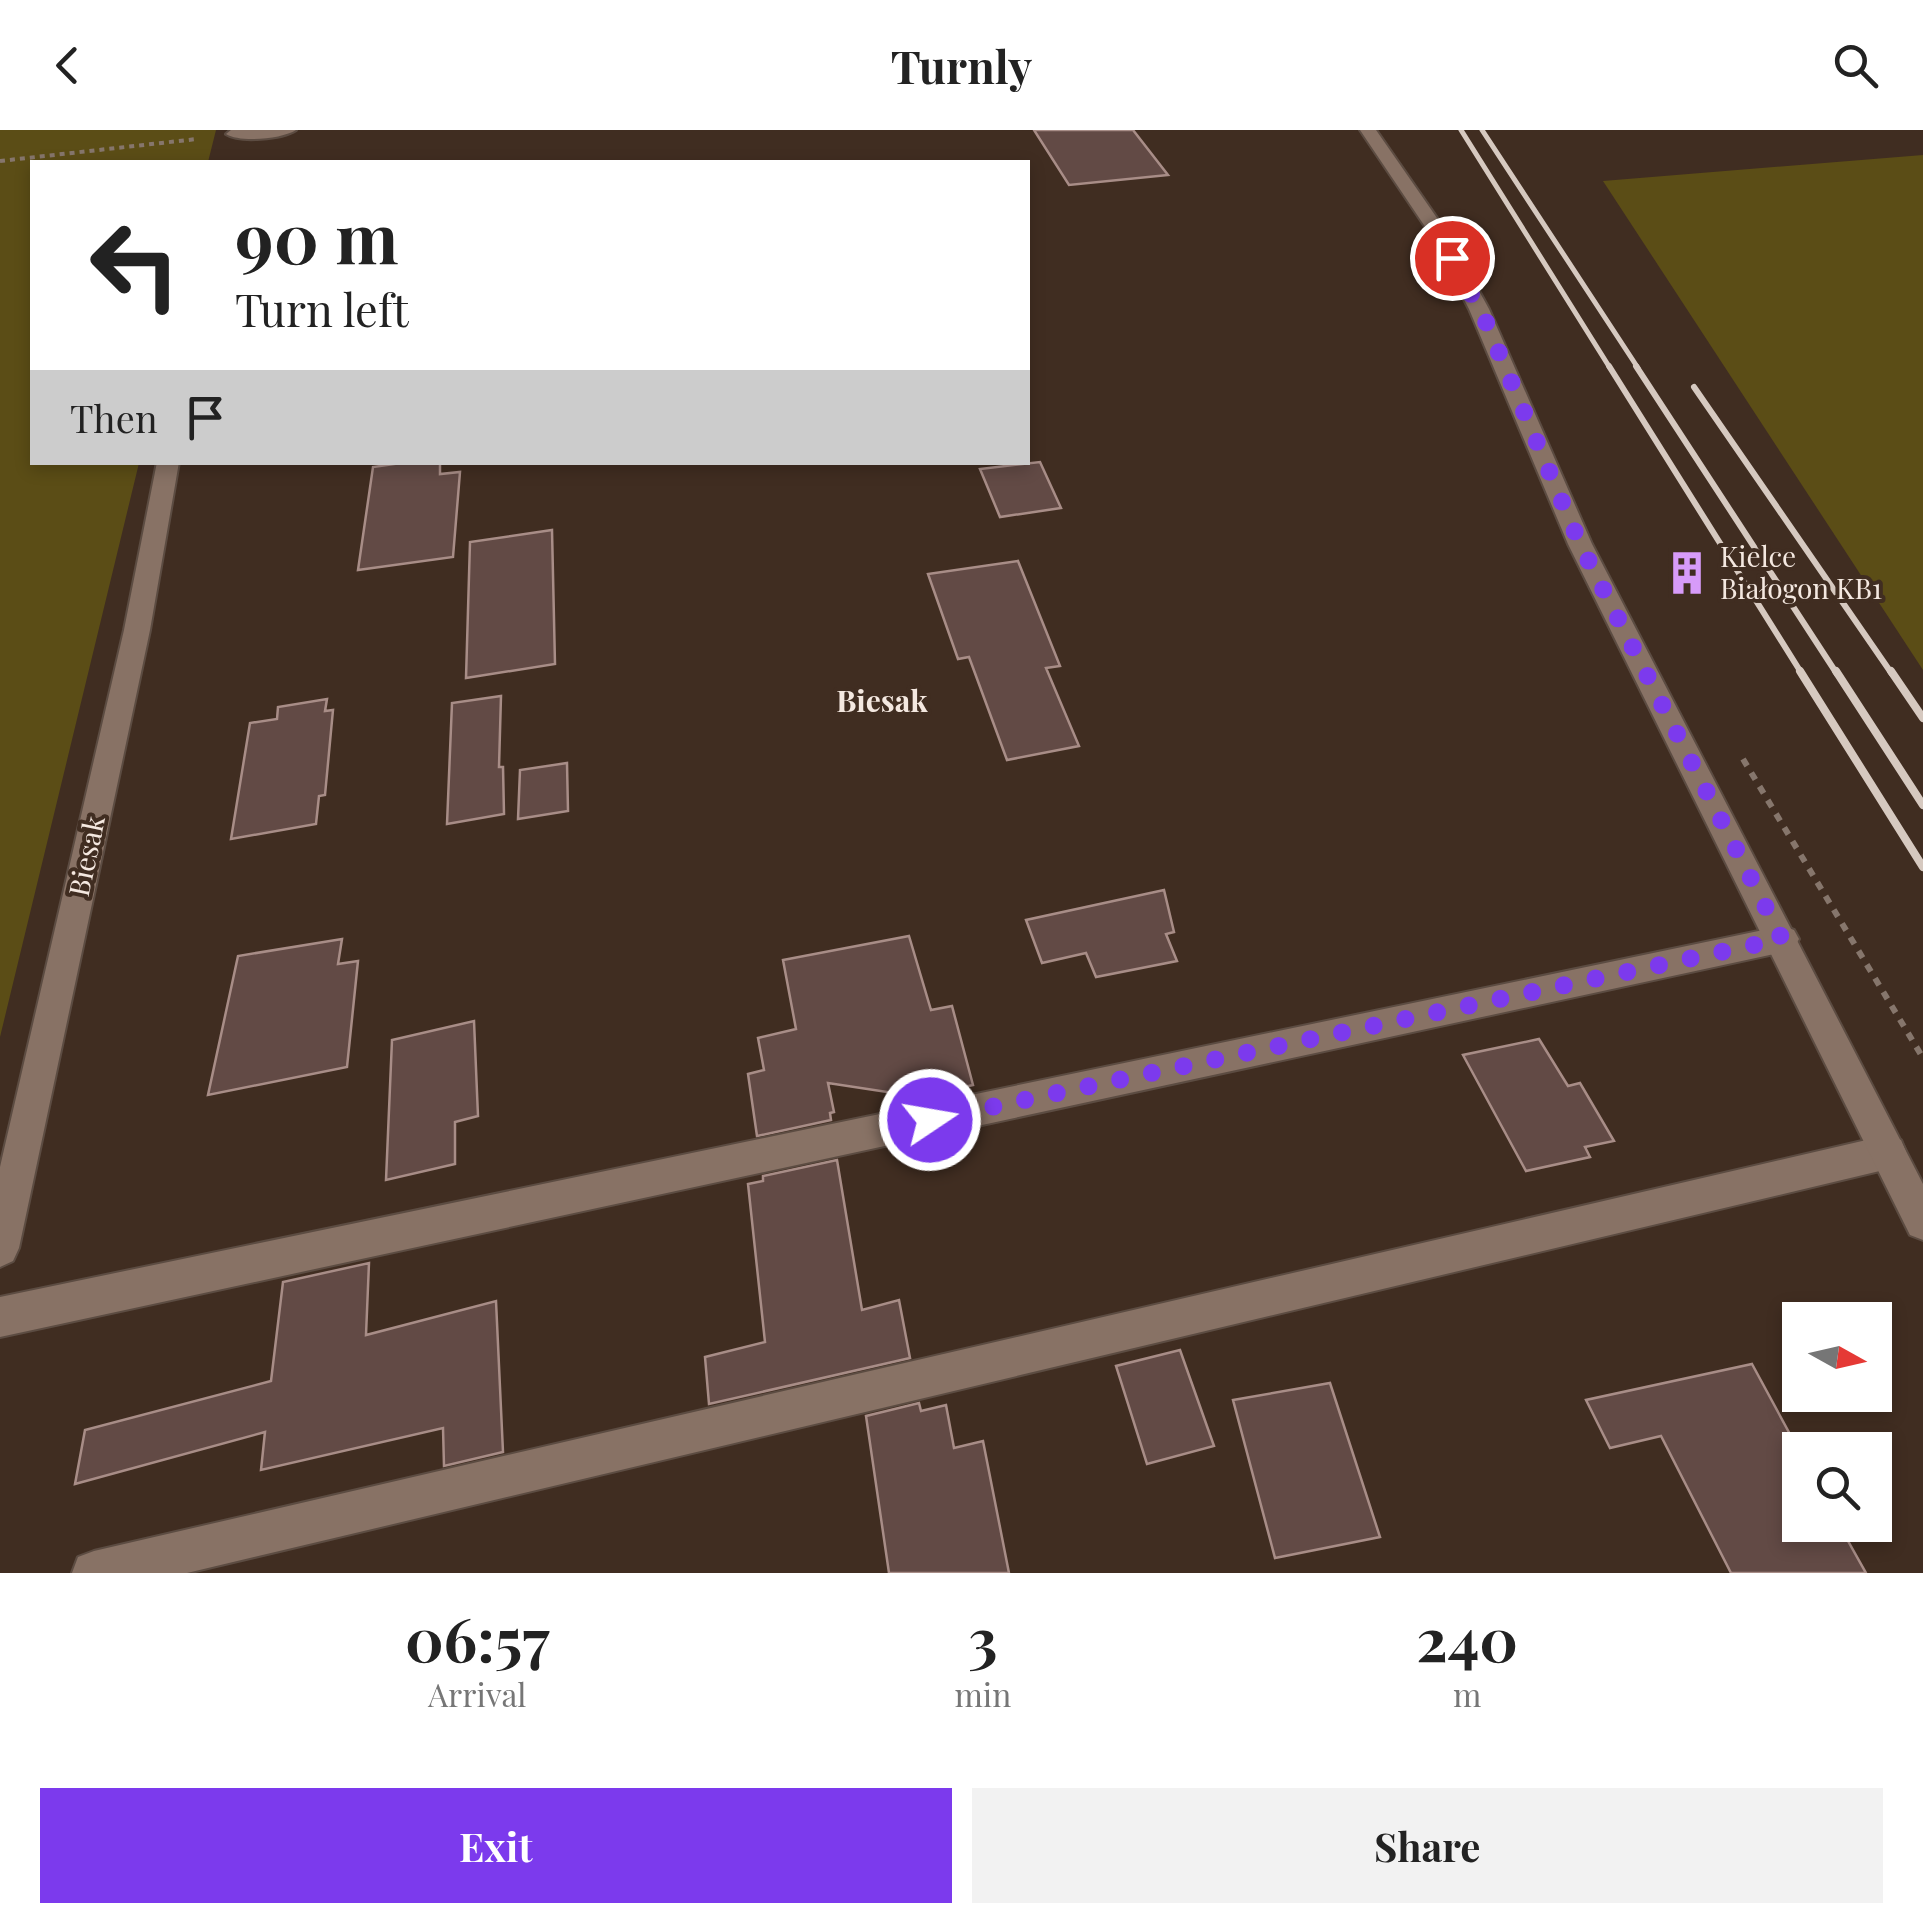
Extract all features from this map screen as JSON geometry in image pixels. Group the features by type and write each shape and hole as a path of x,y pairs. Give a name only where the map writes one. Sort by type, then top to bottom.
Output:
{"street":[{"path":"233,138 288,130"},
{"path":"1368,130 1437,231 1479,309 1580,544 1923,1222"},
{"name":"Biesak","path":"0,1248 137,630 167,465"},
{"path":"0,1317 1782,939"},
{"path":"94,1573 1888,1152"}],"path":[{"path":"0,162 233,138"},
{"path":"1734,744 1923,1058"}],"shaded area":[{"path":"0,130 216,130 208,160 30,160 30,465 139,465 0,1037"},
{"path":"1923,155 1923,670 1603,181"}],"building":[{"path":"1034,130 1133,130 1168,175 1069,185"},
{"path":"1040,462 1061,508 1000,517 980,469"},
{"path":"440,465 440,474 460,472 453,557 358,570 373,467"},
{"path":"552,530 555,664 466,678 470,542"},
{"path":"1018,561 1060,666 1046,668 1079,746 1007,760 969,657 958,659 928,574"},
{"path":"501,696 499,767 503,767 504,814 447,824 452,703"},
{"path":"327,699 325,711 333,710 325,795 319,796 316,824 231,839 250,723 277,719 278,707"},
{"path":"567,763 568,811 518,819 520,770"},
{"path":"1164,890 1174,932 1166,934 1177,961 1096,977 1086,953 1042,963 1026,920"},
{"path":"909,936 931,1010 952,1006 973,1085 920,1097 828,1083 834,1112 830,1113 831,1120 757,1136 748,1074 764,1070 758,1038 796,1029 783,960"},
{"path":"342,939 338,964 358,961 347,1067 208,1095 238,956"},
{"path":"474,1021 478,1116 455,1122 455,1164 386,1180 392,1040"},
{"path":"1539,1039 1568,1086 1580,1083 1614,1141 1585,1147 1590,1157 1526,1171 1463,1055"},
{"path":"837,1160 862,1310 899,1300 910,1358 709,1404 705,1357 765,1342 748,1184 763,1181 763,1176"},
{"path":"369,1263 366,1335 496,1301 503,1452 444,1466 443,1428 261,1470 265,1432 75,1484 85,1430 271,1381 283,1282"},
{"path":"1180,1350 1214,1446 1147,1464 1116,1366"},
{"path":"1752,1364 1789,1432 1782,1432 1782,1542 1849,1542 1866,1573 1731,1573 1661,1436 1610,1448 1586,1400"},
{"path":"1330,1383 1380,1537 1275,1558 1233,1400"},
{"path":"919,1403 921,1411 946,1405 954,1448 983,1441 1009,1573 889,1573 866,1416"}],"railway":[{"path":"1461,130 1610,368"},
{"path":"1482,130 1638,368"},
{"path":"1609,366 1802,674"},
{"path":"1636,366 1837,674"},
{"path":"1694,387 1892,674"},
{"path":"1800,671 1923,867"},
{"path":"1836,671 1923,805"},
{"path":"1891,671 1923,718"}],"place":[{"name":"Kielce Białogon KB1","path":"1687,573"}],"district":[{"name":"Biesak","path":"882,702"}],"route":[{"path":"930,1120 1782,939 1580,544 1486,322 1452,258"}]}
